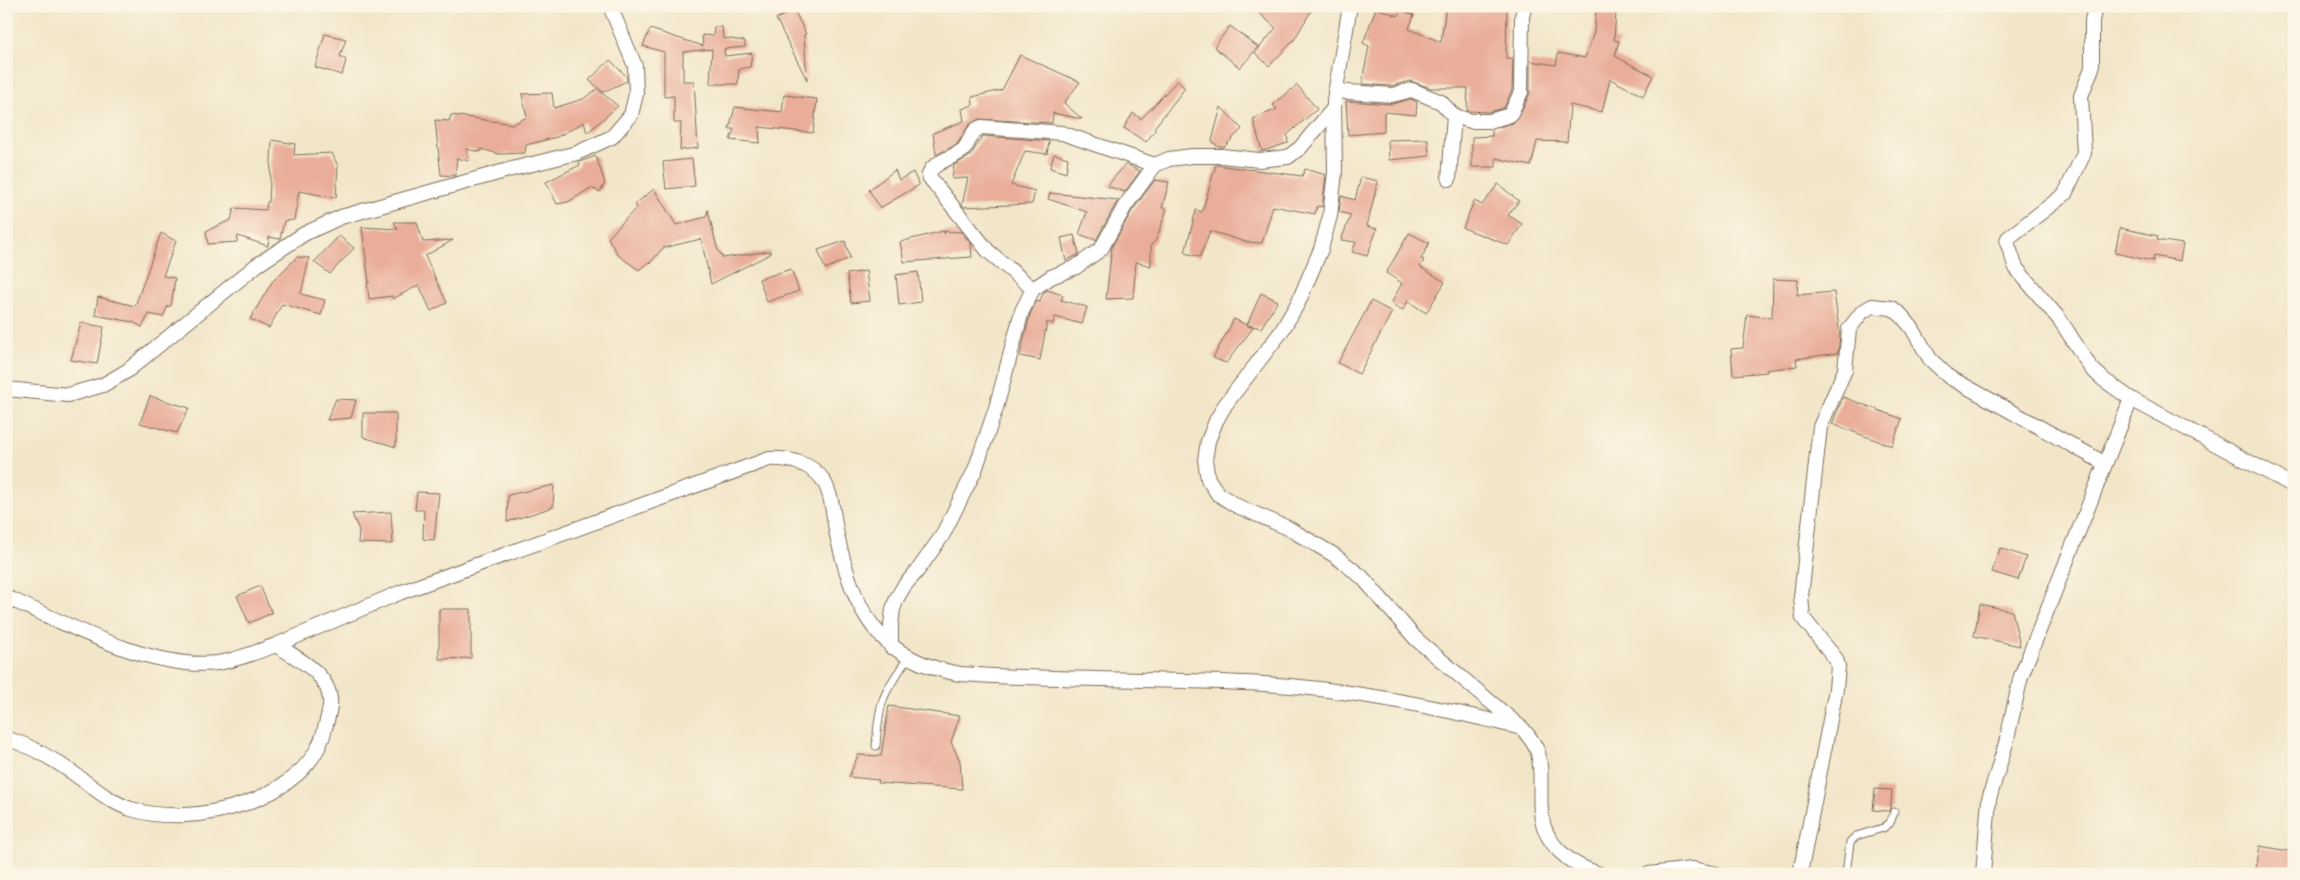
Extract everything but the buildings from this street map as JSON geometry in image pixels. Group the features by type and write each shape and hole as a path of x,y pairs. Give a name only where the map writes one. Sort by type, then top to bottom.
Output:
{"street":[{"path":"6,389 68,395 103,385 127,371 257,266 304,234 341,217 495,173 577,153 612,137 631,115 636,94 635,66 610,6"},
{"path":"1350,6 1334,108 1336,172 1330,216 1321,249 1298,303 1281,332 1225,405 1216,421 1208,441 1206,460 1208,479 1218,494 1237,506 1288,528 1334,555 1362,577 1416,639 1522,728 1538,752 1542,779 1540,812 1549,838 1563,856 1581,868 1599,874"},
{"path":"1336,91 1392,95 1412,90 1441,102 1454,116 1471,121 1490,121 1510,115 1521,92 1522,16 1524,6"},
{"path":"2095,6 2092,21 2092,68 2081,96 2084,153 2065,194 2008,238 2007,242 2016,268 2060,320 2090,368 2131,399 2294,486"},
{"path":"891,647 893,609 897,598 942,536 975,470 996,408 1022,311 1033,289 1051,277 1076,267 1101,249 1125,206 1155,165 1169,159 1192,156 1222,156 1259,160 1288,157 1300,148 1334,108"},
{"path":"1449,178 1454,116"},
{"path":"1033,289 988,251 930,178 929,175 932,168 962,150 976,129 982,127 1062,133 1155,165"},
{"path":"1800,874 1836,689 1838,666 1829,648 1803,618 1801,597 1820,427 1845,370 1849,329 1862,312 1872,306 1892,308 1912,328 1930,359 1949,377 2104,463"},
{"path":"1983,874 1989,799 2006,743 2021,676 2131,399"},
{"path":"6,597 146,655 170,661 217,663 276,645 399,593 769,459 787,458 808,467 822,478 829,491 846,574 870,623 891,647 908,658 935,670 960,674 1265,684 1342,692 1485,719 1522,728"},
{"path":"6,738 45,754 109,799 131,809 163,816 200,813 256,801 292,780 312,757 324,734 330,704 326,682 306,664 276,645"},
{"path":"1649,874 1693,869 1717,874"}],"lane":[{"path":"876,746 881,701 886,689 908,658"},
{"path":"1846,874 1850,842 1856,836 1890,824 1894,812"}]}
